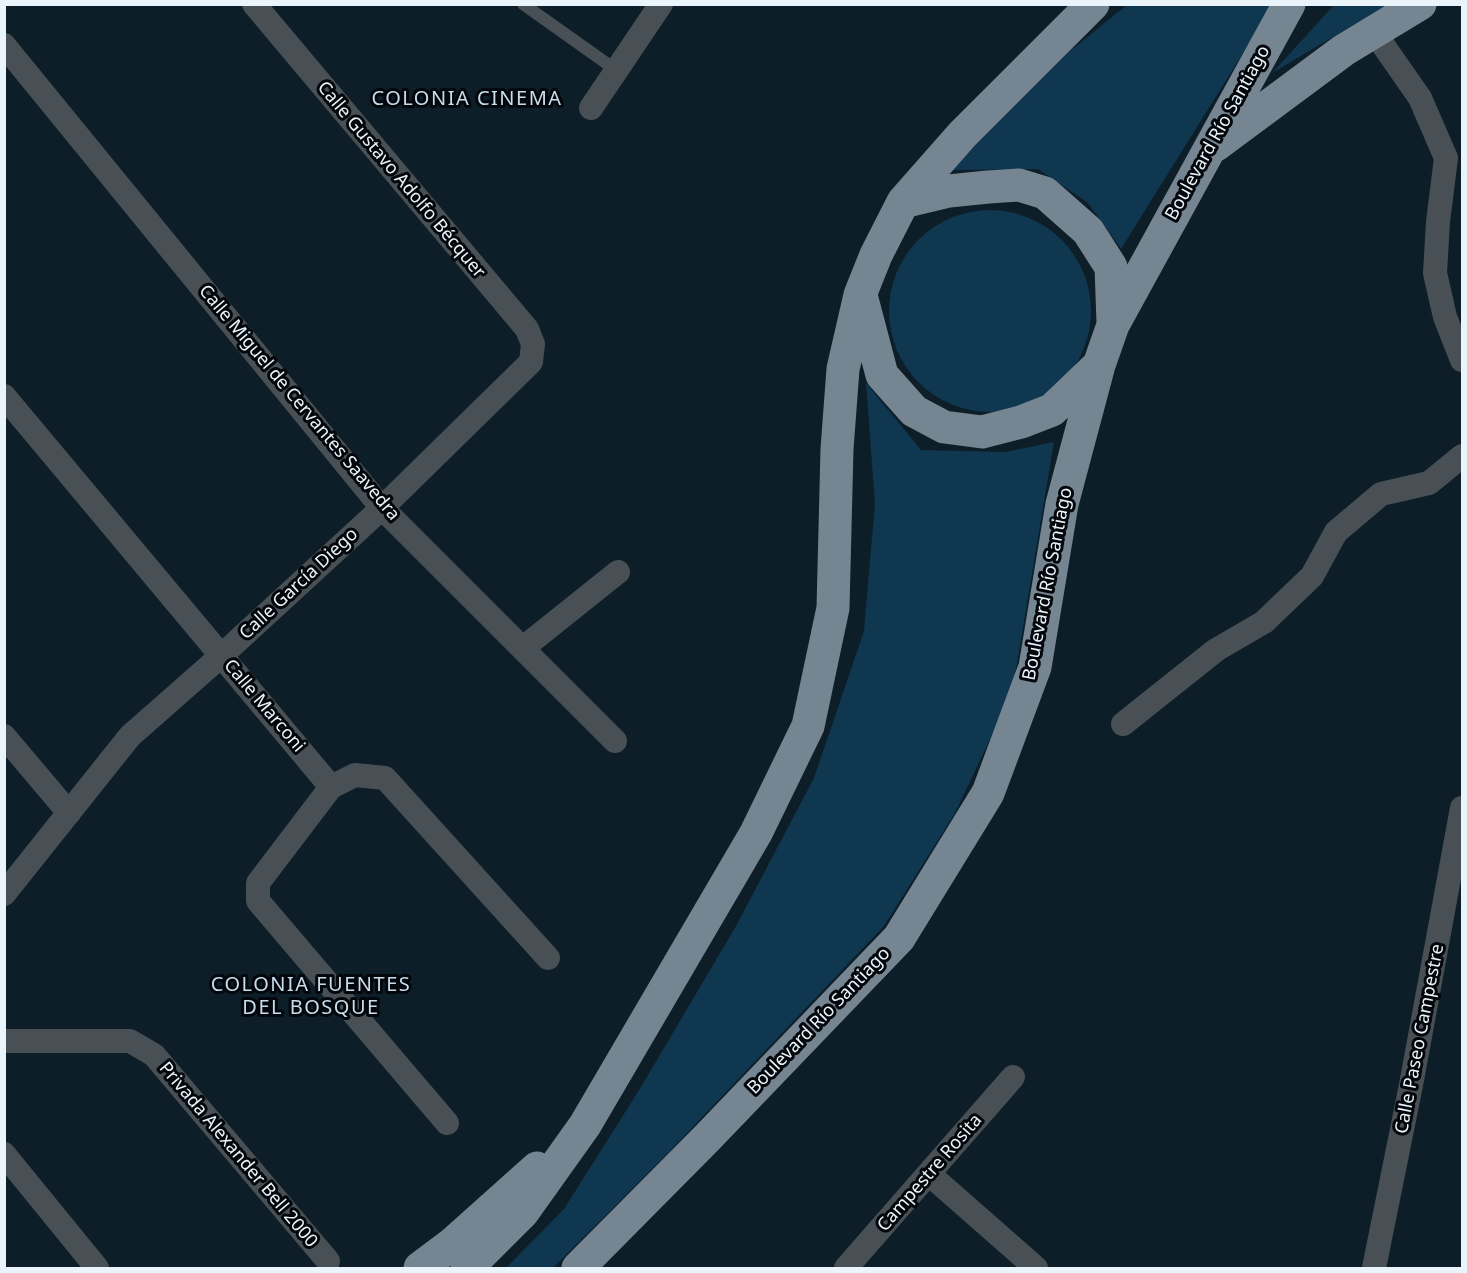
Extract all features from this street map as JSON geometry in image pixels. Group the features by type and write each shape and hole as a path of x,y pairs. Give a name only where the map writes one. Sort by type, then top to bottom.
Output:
{"main road":[{"path":"467,1269 523,1212 585,1125 756,834 808,726 833,608 837,449 843,369 860,294 876,255 903,202 962,135 1093,4"},
{"name":"Boulevard Río Santiago","path":"578,1269 899,938 988,793 1035,667 1062,504 1099,365 1113,325 1289,4"},
{"path":"1207,152 1344,50 1420,4"},
{"path":"903,202 949,191 1018,185 1045,193 1088,231 1111,267 1113,325"},
{"path":"860,294 882,375 914,411 944,427 982,432 1021,422 1052,410 1099,365"},
{"path":"420,1269 452,1244 585,1125"}],"street":[{"name":"Calle Gustavo Adolfo Bécquer","path":"254,4 527,330 533,344 531,362"},
{"path":"591,108 661,4"},
{"path":"1374,32 1420,98 1446,158 1438,222 1435,273 1445,318 1462,360"},
{"name":"Calle Miguel de Cervantes Saavedra","path":"4,45 382,508 615,741"},
{"name":"Calle García Diego","path":"4,894 130,736 382,508 531,362"},
{"name":"Calle Marconi","path":"4,396 331,787"},
{"path":"1123,723 1216,650 1264,622 1312,576 1336,532 1381,495 1429,483 1462,456"},
{"path":"524,648 618,572"},
{"path":"4,736 69,813"},
{"path":"447,1123 258,901 258,882 331,787 355,775 385,778 548,957"},
{"name":"Calle Paseo Campestre","path":"1374,1269 1412,1085 1462,808"},
{"name":"Privada Alexander Bell 2000","path":"4,1041 130,1041 154,1055 328,1261"},
{"name":"Campestre Rosita","path":"846,1269 1013,1077"},
{"path":"4,1154 96,1269"},
{"path":"929,1174 1036,1269"}],"lane":[{"path":"523,4 616,70"}],"shaded area":[{"path":"1127,5 1273,5 1121,249 1088,203 1038,169 951,170 1070,51"},
{"path":"1334,5 1387,5 1272,73"},
{"path":"980,210 1000,210 1019,214 1038,222 1062,239 1083,272 1089,291 1091,311 1089,331 1083,350 1062,383 1038,400 1019,408 1000,412 980,412 961,408 942,400 918,383 901,359 893,340 889,321 889,301 893,282 901,263 918,239 942,222 961,214"},
{"path":"866,383 921,450 1005,452 1054,442 1012,693 955,813 884,926 669,1152 553,1268 506,1268 564,1209 641,1087 736,926 814,778 864,631 875,503"}],"district":[{"name":"COLONIA CINEMA","path":"467,99"},
{"name":"COLONIA FUENTES DEL BOSQUE","path":"311,996"}]}
